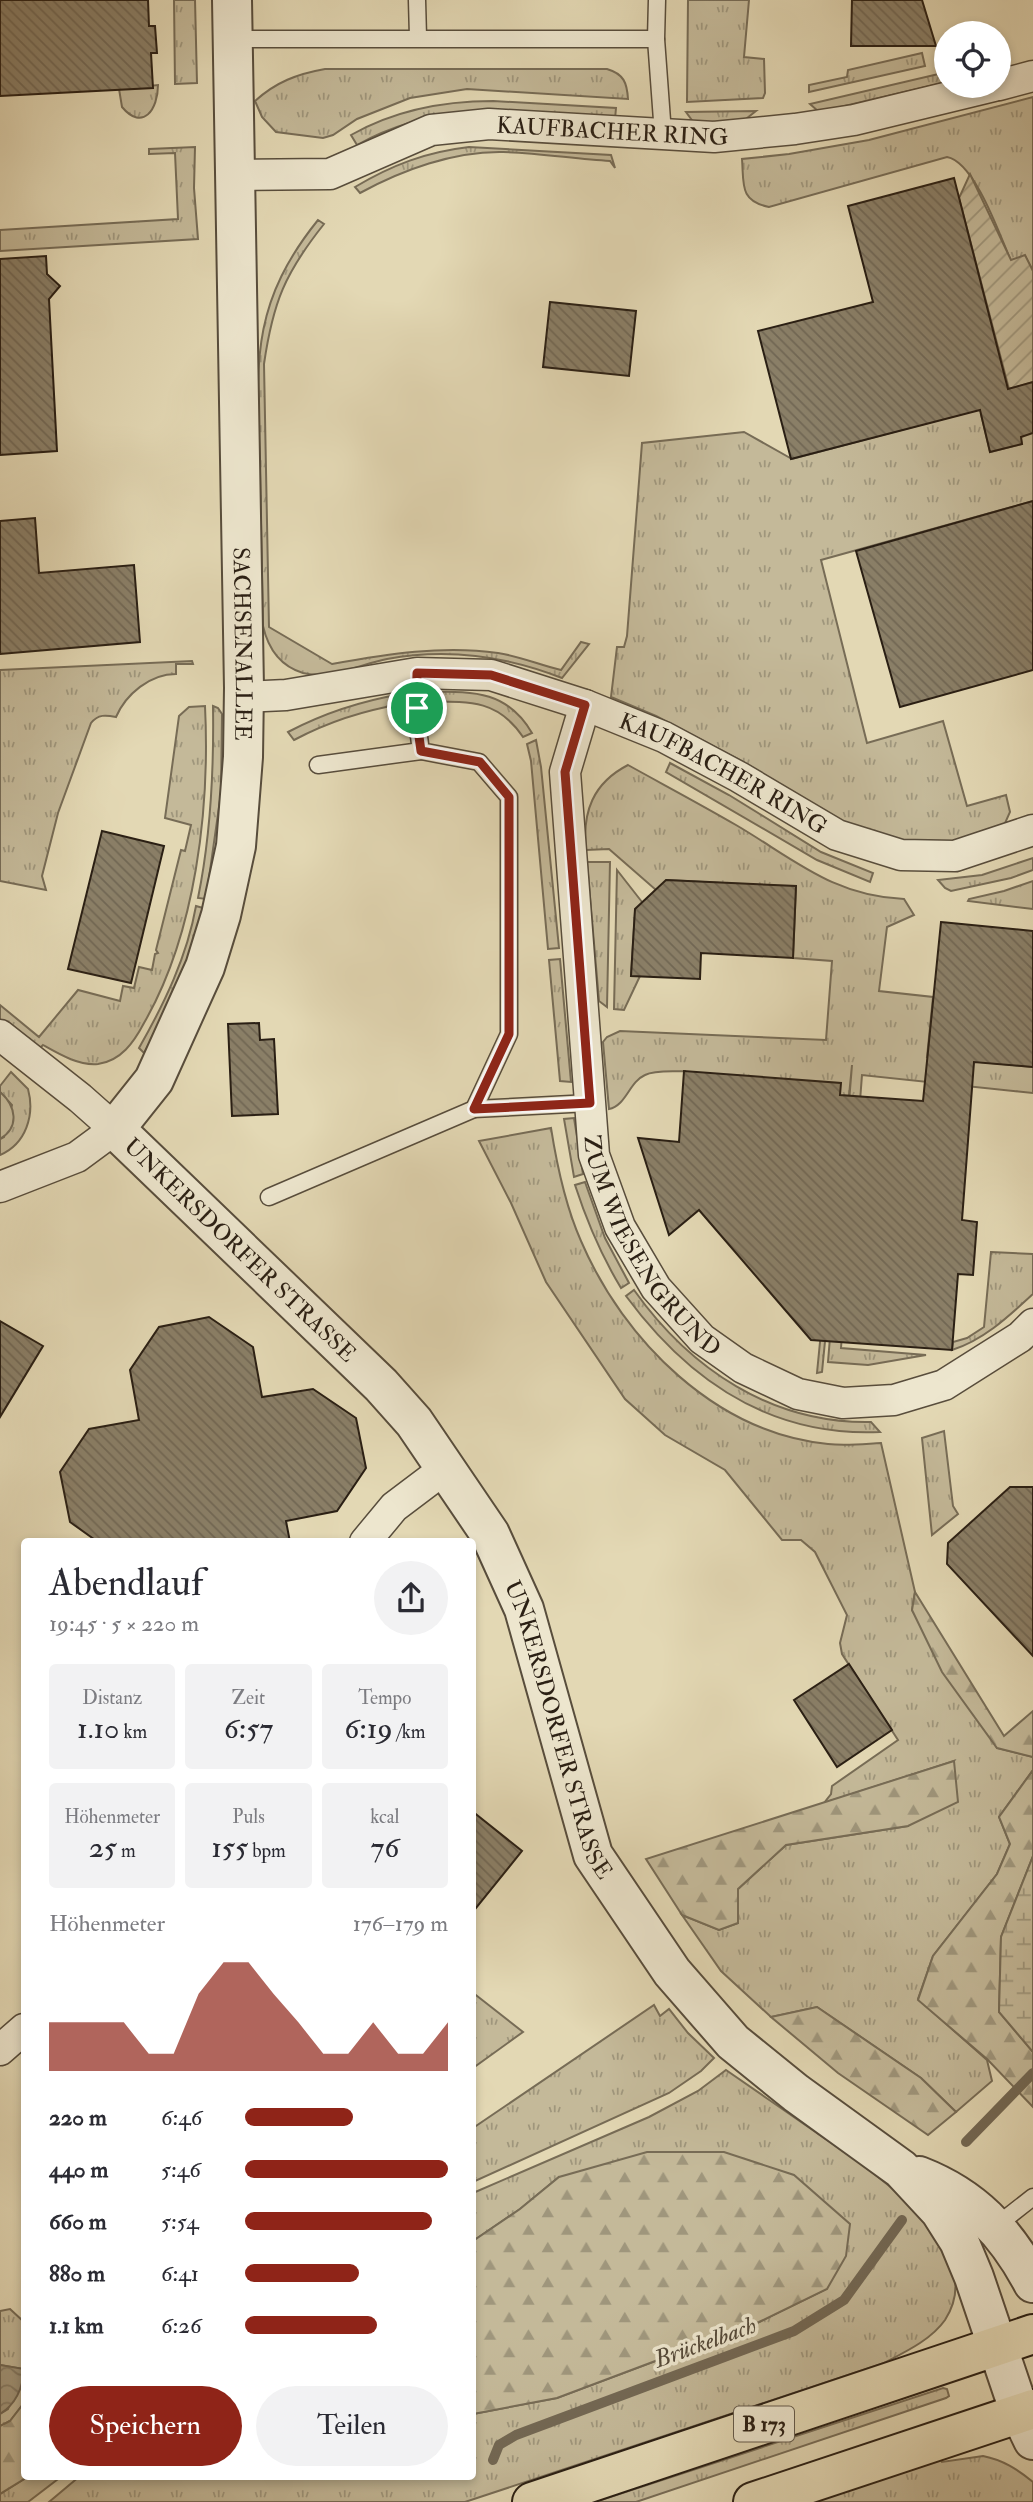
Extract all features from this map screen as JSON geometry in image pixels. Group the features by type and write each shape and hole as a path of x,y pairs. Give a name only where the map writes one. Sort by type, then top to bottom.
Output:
{"main road":[{"name":"B 173","path":"532,2502 1033,2334"},
{"path":"753,2502 1029,2421"}],"street":[{"name":"SACHSENALLEE","path":"0,1187 76,1157 115,1129 154,1080 205,967 221,915 236,846 243,757 244,697 232,0"},
{"name":"KAUFBACHER RING","path":"1011,82 1033,76"},
{"name":"KAUFBACHER RING","path":"235,175 330,174 431,130 489,124 714,137 854,120 944,98"},
{"name":"KAUFBACHER RING","path":"244,697 286,695 417,673 491,675 585,705 664,737 739,777 836,835 901,855 955,856 1033,830"},
{"name":"ZUM WIESENGRUND","path":"585,705 565,772 594,1155 620,1227 656,1288 702,1339 743,1368 798,1394 843,1403 894,1400 944,1385 1020,1337 1033,1324"},
{"name":"UNKERSDORFER STRASSE","path":"0,1035 115,1129 381,1385 414,1422 490,1534 524,1609 593,1855 672,1972 733,2042 796,2093 901,2169 940,2211 959,2241 997,2347 1029,2421"},
{"path":"368,1538 394,1507 447,1467"},
{"path":"0,2050 21,2032"},
{"name":"UNKERSDORFER STRASSE","path":"901,2169 942,2186 974,2207 996,2226 1023,2263 1033,2283"}],"lane":[{"path":"418,0 418,37"},
{"path":"657,0 656,39 663,134"},
{"path":"232,38 656,39"},
{"path":"417,673 416,715 421,751"},
{"path":"318,765 421,751 480,762 509,797 509,1034 474,1109"},
{"path":"269,1198 474,1109 590,1103"},
{"path":"996,2226 1033,2197"}],"green space":[{"path":"174,0 195,0 197,83 175,84"},
{"path":"688,0 749,0 744,57 764,59 763,98 687,102"},
{"path":"922,53 925,66 809,92 809,85 847,77 848,70"},
{"path":"325,69 607,69 624,80 628,99 467,89 410,98 357,119 333,135 323,138 276,132 262,117 255,101 287,80"},
{"path":"934,75 934,85 819,112 810,104"},
{"path":"158,85 155,102 148,114 136,117 122,107 119,89"},
{"path":"1033,97 1033,271 1025,256 1011,261 977,186 957,162 947,157 769,207 752,200 745,190 742,159 869,140"},
{"path":"493,101 616,108 615,119 483,111 421,120 389,130 357,145 351,135 402,113 438,105"},
{"path":"756,111 742,122 694,123 686,112"},
{"path":"195,147 194,188 198,239 0,251 0,230 178,219 175,153 149,154 149,149"},
{"path":"469,147 611,155 615,168 610,161 503,152 485,153 447,158 393,177 360,193 355,187 410,161 438,152"},
{"path":"970,174 1011,260 1025,255 1033,271 1033,382 1009,389 959,198"},
{"path":"318,220 324,224 290,273 277,305 264,364 269,627 332,664 394,654 457,650 506,654 561,670 581,642 589,644 562,678 498,659 454,654 387,659 334,673 313,675 288,666 276,655 268,642 263,626 258,401 262,339 268,310 279,281 295,252"},
{"path":"1011,401 1030,433 1033,433 1033,501 821,560 867,743 943,721 967,806 1006,795 1010,812 1002,830 954,843 892,841 839,821 742,761 656,716 611,697 617,647 624,647 627,636 642,443 744,432 792,459","holes":["1013,406 1022,444 990,452 981,414"]},
{"path":"192,661 193,664 176,664 176,674 157,677 140,687 126,701 116,717 102,716 91,723 58,813 42,876 46,890 0,881 0,670"},
{"path":"432,692 462,692 489,697 512,709 532,733 523,737 504,716 483,706 472,703 432,702"},
{"path":"402,694 403,704 347,717 294,740 288,732 343,708"},
{"path":"205,706 205,786 196,869 176,950 162,988 136,1037 126,1050 113,1059 91,1064 69,1059 43,1045 39,1049 0,1020 0,1005 39,1037 78,990 120,1001 123,986 134,988 139,967 152,970 181,850 185,851 191,825 165,818 179,716 189,707"},
{"path":"213,706 222,714 221,793 206,899 198,898 211,802"},
{"path":"536,740 559,948 548,949 531,761 527,744"},
{"path":"670,763 729,795 821,852 873,873 870,882 817,860 666,772"},
{"path":"628,765 736,825 815,874 856,891 904,899 914,915 887,927 879,991 933,997 927,1057 1033,1067 1033,1093 862,1075 841,1348 926,1355 868,1365 828,1362 852,1065 822,1372 817,1373 824,1301 685,1071 645,1075 635,1083 620,1103 609,1109 603,1042 620,1031 826,1040 832,961 793,958 796,887 668,880 656,890 609,849 586,850 586,823 592,800 606,781"},
{"path":"1033,858 1033,870 1011,878 951,891 938,880 982,875"},
{"path":"587,862 610,862 607,1007 599,1001"},
{"path":"617,870 642,902 642,912 635,912 631,975 640,976 624,1010 614,1009"},
{"path":"1033,881 1033,909 968,901 969,899"},
{"path":"196,906 203,908 187,964 172,1001 144,1053 139,1048 174,980 187,944"},
{"path":"560,959 571,1082 560,1081 549,960"},
{"path":"11,1072 28,1089 29,1118 16,1144 0,1155 0,1139 4,1137 12,1105 0,1092 0,1086"},
{"path":"0,1092 10,1104 13,1123 11,1129 0,1139"},
{"path":"574,1118 583,1174 574,1177 564,1119"},
{"path":"551,1128 570,1214 599,1278 622,1313 649,1346 679,1376 712,1401 748,1422 787,1436 835,1445 881,1443 915,1592 912,1610 997,1748 1033,1757 1033,1770 999,1817 1010,1844 997,1874 933,1956 918,1999 987,2060 992,2081 956,2112 921,2078 817,2007 771,2017 721,1971 682,1915 719,1930 738,1923 738,1889 786,1845 908,1826 954,1761 824,1803 831,1794 832,1786 898,1740 842,1654 840,1643 847,1615 815,1552 801,1540 782,1540 725,1470 665,1435 625,1399 546,1282 511,1203 479,1141"},
{"path":"585,1182 605,1238 629,1283 621,1288 601,1251 575,1185"},
{"path":"991,1252 1033,1254 1033,1294 985,1334 952,1350 953,1342 967,1338 984,1327"},
{"path":"634,1290 681,1344 707,1367 736,1386 767,1402 800,1413 835,1420 871,1422 880,1432 840,1431 803,1425 768,1413 735,1397 705,1377 650,1326 626,1296"},
{"path":"944,1431 953,1506 958,1514 932,1535 922,1438"},
{"path":"915,1592 1004,1736 1033,1711 1033,1757 997,1748 942,1672 912,1610"},
{"path":"954,1761 958,1802 908,1826 786,1845 738,1889 738,1923 719,1930 682,1915 646,1859"},
{"path":"1033,1770 1033,1856 1001,1937 999,2012 1033,2052 1033,2107 987,2059 918,2000 933,1956 997,1874 1010,1844 999,1817"},
{"path":"1033,1856 1033,2052 999,2012 1001,1937"},
{"path":"476,1995 523,2032 476,2066"},
{"path":"654,2005 660,2016 669,2009 688,2033 714,2058 701,2071 669,2093 476,2181 476,2126"},
{"path":"817,2007 921,2078 956,2112 928,2135 838,2073 771,2017"},
{"path":"726,2070 862,2165 916,2211 938,2237 952,2264 955,2292 945,2320 939,2327 909,2350 884,2363 465,2502 49,2502 75,2480 476,2480 476,2413 557,2398 759,2322 826,2289 559,2177 520,2209 476,2239 476,2192 649,2117 698,2091"},
{"path":"647,2152 724,2152 794,2175 850,2224 846,2256 827,2289 759,2322 557,2398 476,2413 476,2239 520,2209 559,2177"},
{"path":"10,2309 21,2319 21,2369 0,2365 0,2311"},
{"path":"21,2374 21,2407 10,2421 0,2426 0,2414 8,2409"},
{"path":"943,2388 947,2389 949,2396 946,2398 636,2502 595,2502"},
{"path":"21,2407 23,2480 0,2494 0,2426 10,2421"},
{"path":"983,2456 1010,2466 1033,2482 1033,2502 813,2502 941,2459 942,2462"},
{"path":"23,2480 57,2480 28,2502 0,2502 0,2494"}],"water":[{"path":"0,2365 21,2368 18,2394 0,2414"}],"building":[{"path":"0,0 148,0 149,26 155,26 157,53 151,53 153,88 0,96"},
{"path":"852,0 922,0 934,46 851,46"},
{"path":"954,178 1008,389 1033,382 1033,433 1021,437 1022,444 990,452 980,410 791,459 758,331 873,302 848,206"},
{"path":"46,256 47,274 60,286 49,299 57,451 0,455 0,259"},
{"path":"550,302 636,311 629,376 543,367"},
{"path":"1033,501 1033,670 900,707 856,551"},
{"path":"35,518 39,573 134,565 140,642 0,654 0,521"},
{"path":"102,831 164,846 131,983 68,969"},
{"path":"666,880 796,886 793,958 701,953 700,979 631,976 635,909"},
{"path":"941,922 1033,931 1033,1067 974,1062 962,1220 977,1222 973,1275 958,1274 952,1350 811,1340 699,1210 669,1235 638,1138 679,1142 684,1071 841,1083 840,1095 923,1101"},
{"path":"259,1023 260,1040 274,1039 278,1114 232,1116 228,1024"},
{"path":"209,1317 253,1347 262,1397 313,1389 356,1418 366,1468 337,1511 286,1521 289,1538 92,1538 70,1522 60,1472 89,1429 139,1420 130,1370 159,1327"},
{"path":"0,1321 43,1346 0,1417"},
{"path":"1010,1487 1033,1487 1033,1656 947,1564 948,1543"},
{"path":"849,1664 892,1730 837,1767 794,1700"},
{"path":"476,1814 522,1851 476,1908"}],"waterway":[{"name":"Brückelbach","path":"966,2142 1033,2073"},
{"name":"Brückelbach","path":"493,2460 499,2445 516,2435 794,2331 844,2300 902,2220"}],"route":[{"path":"417,673 491,675 585,705 565,772 590,1103 474,1109 509,1034 509,797 480,762 421,751 417,708 417,673"}]}
